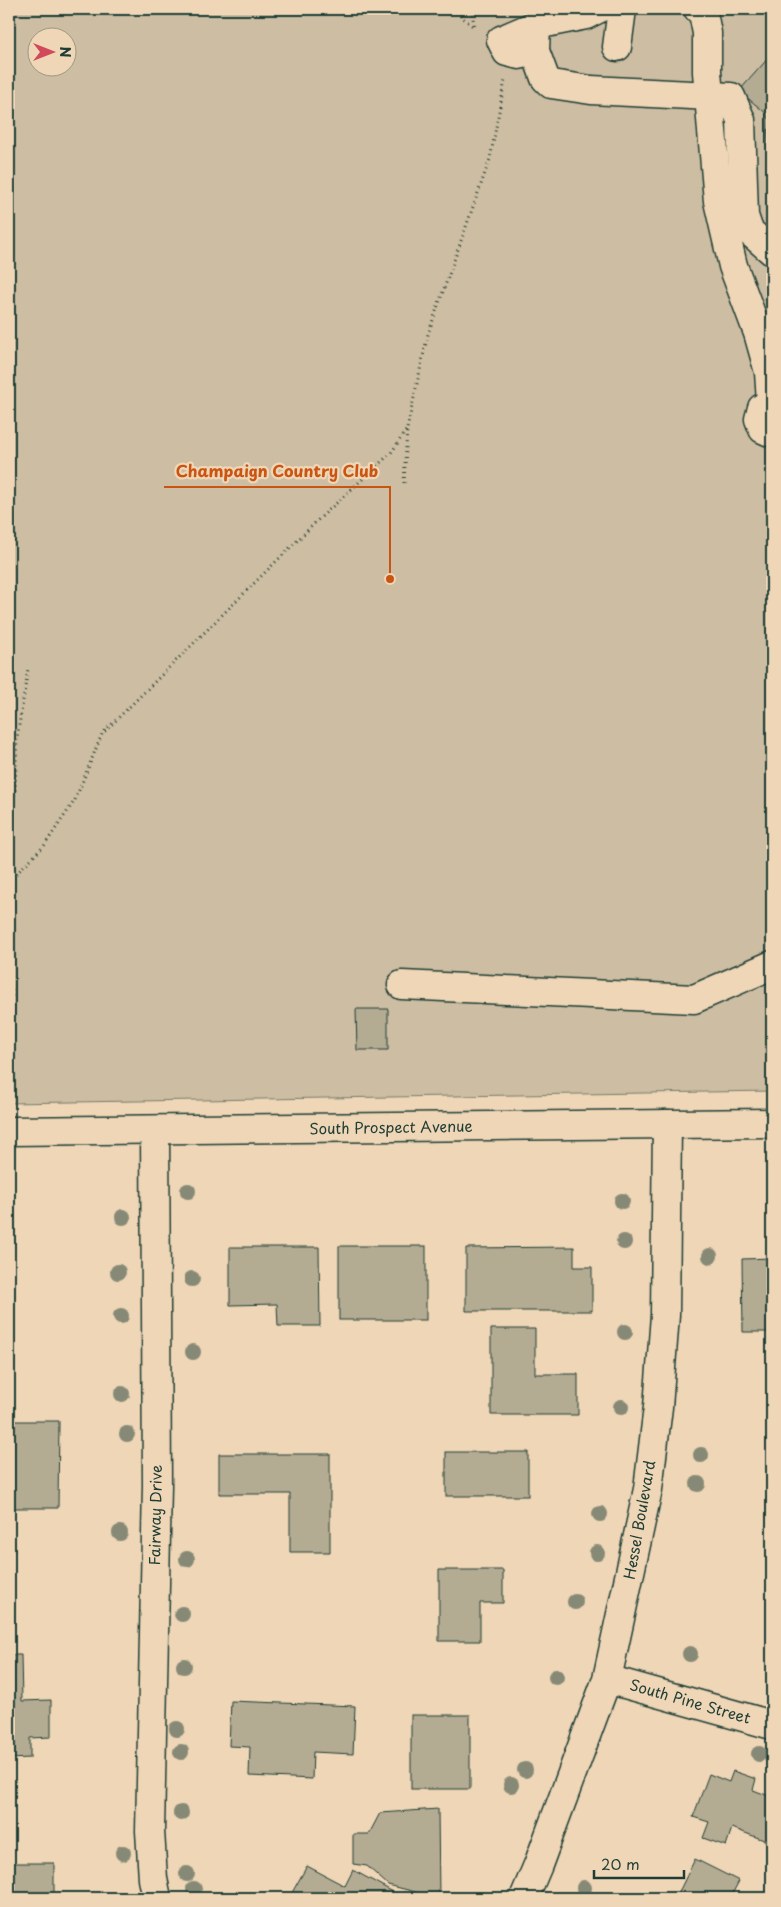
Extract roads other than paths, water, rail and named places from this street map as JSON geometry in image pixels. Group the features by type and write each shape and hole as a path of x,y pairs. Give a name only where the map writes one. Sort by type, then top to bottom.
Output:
{"street":[{"path":"507,52 519,55 536,38 598,9"},
{"path":"616,48 622,9"},
{"path":"698,9 702,14 706,33 707,72 718,201 733,266 758,333 769,372 772,402 762,408 759,419 763,429 772,433"},
{"path":"536,38 545,78 551,84 591,90 731,97 741,120 744,216 749,231 772,251"},
{"path":"402,985 694,999 772,965"},
{"name":"South Prospect Avenue","path":"9,1132 772,1123"},
{"name":"Hessel Boulevard","path":"524,1898 542,1856 607,1679 648,1489 658,1407 665,1315 667,1124"},
{"name":"Fairway Drive","path":"155,1130 157,1485 150,1831 152,1879 157,1898"},
{"name":"South Pine Street","path":"607,1679 772,1725"}],"place":[{"name":"Champaign Country Club","path":"390,579"}]}
